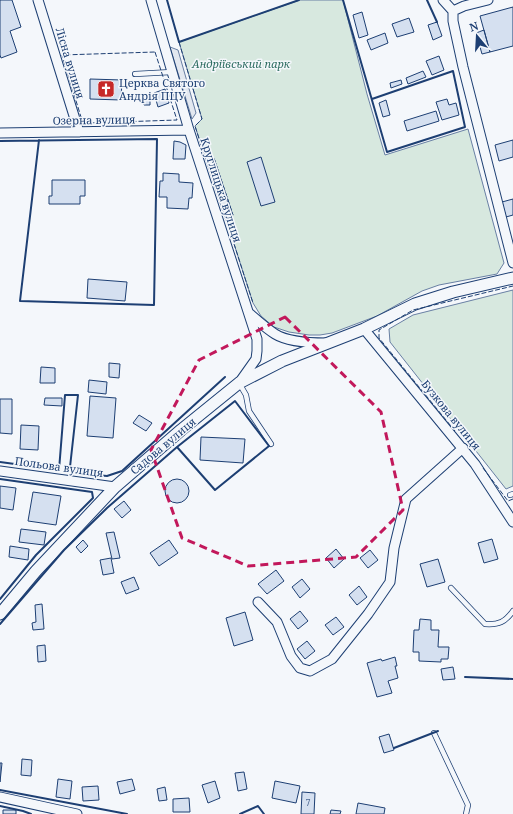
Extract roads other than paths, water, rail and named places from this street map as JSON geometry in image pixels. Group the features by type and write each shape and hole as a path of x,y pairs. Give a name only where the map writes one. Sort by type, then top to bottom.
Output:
{"street":[{"name":"Лісна вулиця","path":"38,0 79,132"},
{"name":"Круглицька вулиця","path":"151,0 189,130 257,339 256,359 239,383"},
{"path":"443,0 453,11 452,21 513,263"},
{"path":"453,11 464,6 488,0"},
{"name":"Озерна вулиця","path":"0,133 189,130"},
{"name":"Садова вулиця","path":"0,614 36,571 115,487 181,430 239,383 282,361 364,329 415,304 453,292 513,278"},
{"path":"250,314 276,334 290,340 311,343 329,343"},
{"name":"Бузкова вулиця","path":"364,329 463,448 513,522"},
{"path":"258,602 277,622 292,656 300,668 310,671 332,659 368,614 390,582 394,548 406,499 463,448"},
{"name":"Польова вулиця","path":"0,471 115,487"},
{"path":"0,797 77,814"}],"lane":[{"path":"135,74 172,72"},
{"path":"239,383 246,395 249,411 271,444"},
{"path":"451,588 485,624 499,624 513,611"},
{"path":"434,733 468,805 466,814"}],"place":[{"name":"Церква Святого Андрія ПЦУ","path":"106,89"}],"park label":[{"name":"Андріївський парк","path":"241,64"}]}
